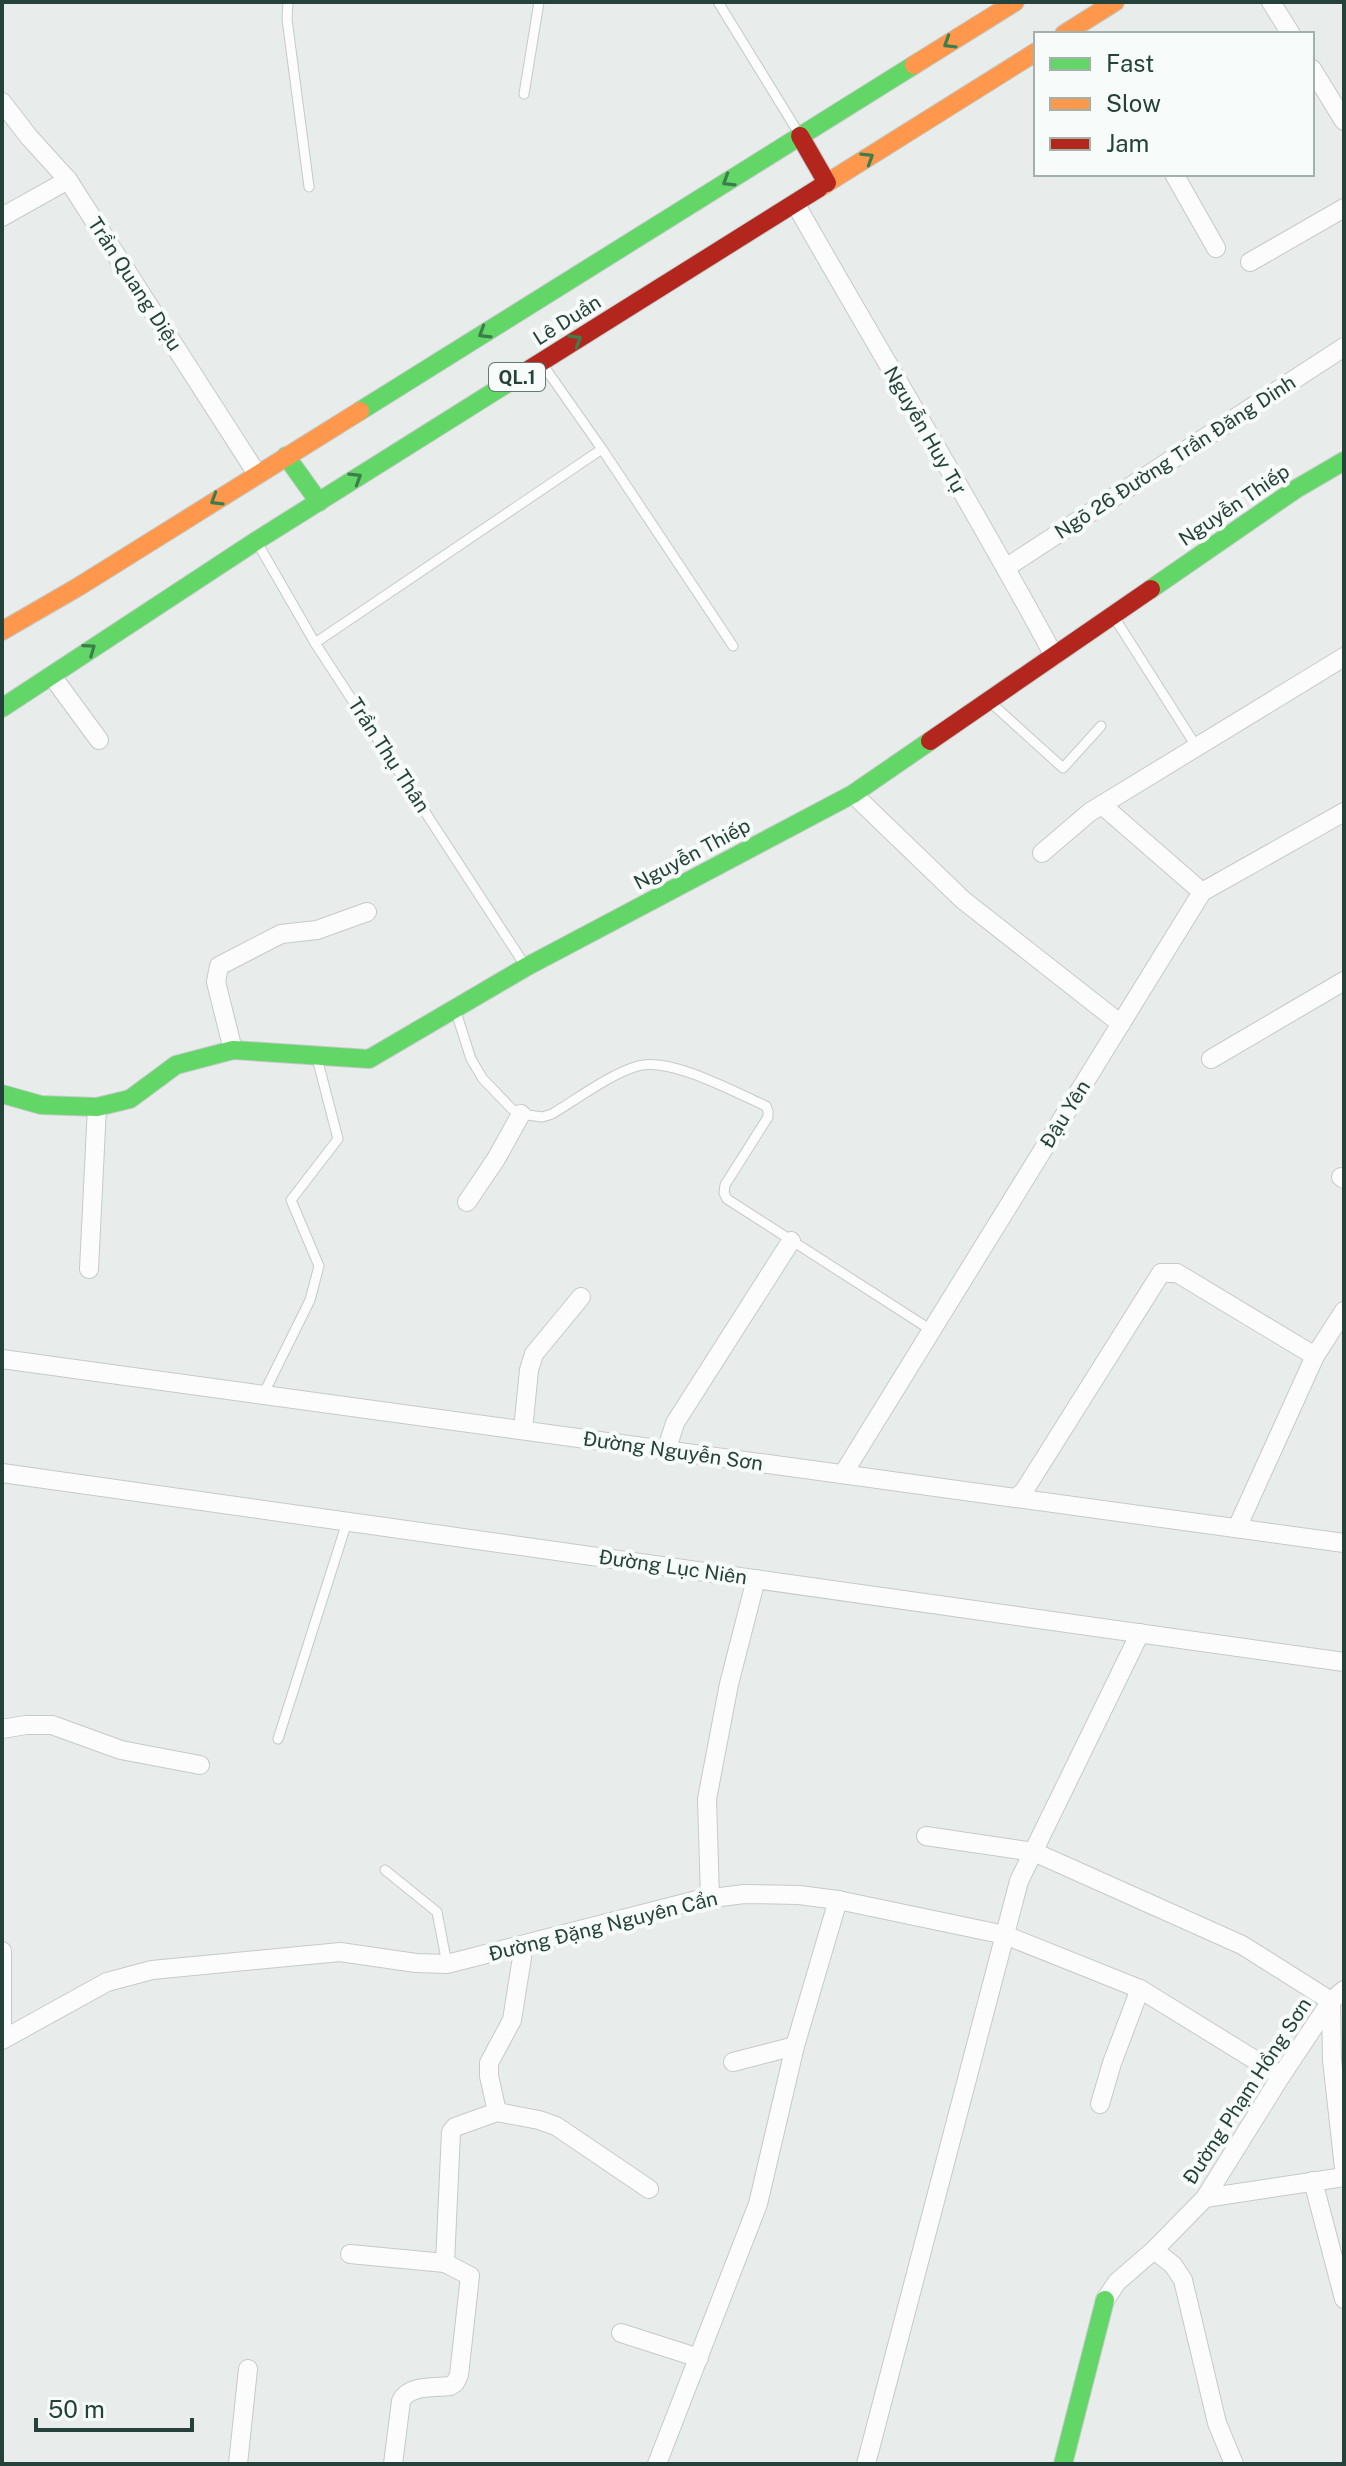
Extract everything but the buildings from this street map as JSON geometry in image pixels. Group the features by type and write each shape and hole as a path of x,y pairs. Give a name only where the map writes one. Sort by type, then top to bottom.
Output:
{"main road":[{"name":"Lê Duẩn","path":"2,631 78,587 1015,2"},
{"path":"1091,27 1111,3"},
{"name":"Lê Duẩn","path":"2,708 256,541 1034,53"},
{"path":"800,136 827,183"},
{"path":"286,456 319,502"},
{"name":"Nguyễn Thiếp","path":"2,1094 41,1105 97,1107 130,1099 176,1065 233,1050 369,1059 526,967 853,794 1296,489 1344,461"},
{"name":"Đường Phạm Hồng Sơn","path":"1063,2464 1105,2300"}],"street":[{"path":"1271,2 1290,32"},
{"path":"1314,72 1344,121"},
{"name":"Trần Quang Diệu","path":"2,102 68,180 257,474"},
{"path":"1175,176 1216,248"},
{"path":"2,217 68,180"},
{"name":"Nguyễn Huy Tự","path":"795,203 1007,567 1054,656"},
{"path":"1250,262 1344,208"},
{"name":"Ngõ 26 Đường Trần Đăng Dinh","path":"1007,567 1344,347"},
{"path":"1042,853 1090,812 1344,657"},
{"path":"52,676 99,740"},
{"path":"853,794 963,900 1121,1024"},
{"path":"1102,805 1202,892"},
{"name":"Đậu Yên","path":"843,1474 1202,892 1344,812"},
{"path":"233,1050 216,982 219,966 281,934 317,930 367,912"},
{"path":"1211,1059 1344,981"},
{"path":"89,1269 97,1107"},
{"path":"467,1202 521,1114"},
{"path":"672,1451 668,1445 675,1423 791,1241"},
{"path":"1016,1498 1024,1491 1161,1273 1177,1273 1315,1356"},
{"path":"523,1430 529,1370 534,1354 581,1297"},
{"path":"1237,1528 1315,1356 1344,1311"},
{"name":"Đường Nguyễn Sơn","path":"2,1359 1344,1543"},
{"name":"Đường Lục Niên","path":"2,1473 1344,1662"},
{"path":"710,1898 707,1799 729,1684 756,1579"},
{"path":"866,2464 1019,1881 1140,1633"},
{"path":"2,1729 52,1725 121,1750 200,1765"},
{"path":"926,1836 1034,1852 1242,1945 1338,1996 1332,2060 1344,2168"},
{"name":"Đường Đặng Nguyên Cẩn","path":"2,2040 107,1982 152,1970 340,1952 416,1963 447,1964 710,1898 769,1893 838,1900 1005,1935 1140,1989 1281,2076"},
{"path":"657,2464 758,2204 795,2046 838,1900"},
{"path":"497,2112 489,2063 512,2020 524,1945"},
{"path":"2,1951 2,2034"},
{"path":"1100,2104 1140,1989"},
{"name":"Đường Phạm Hồng Sơn","path":"1105,2300 1117,2282 1154,2250 1205,2198 1281,2076 1338,1996"},
{"path":"733,2062 795,2046"},
{"path":"445,2263 451,2132 455,2127 497,2112 539,2120 556,2126 649,2189"},
{"path":"1205,2198 1344,2177"},
{"path":"1313,2181 1344,2299"},
{"path":"1154,2250 1173,2265 1183,2280 1217,2423 1234,2464"},
{"path":"350,2254 445,2263 470,2276 459,2375 450,2386 404,2394 393,2464"},
{"path":"621,2333 699,2358"},
{"path":"238,2464 248,2369"}],"lane":[{"path":"288,2 287,19 309,187"},
{"path":"524,94 539,2"},
{"path":"718,2 800,136"},
{"path":"541,362 733,646"},
{"path":"315,643 602,449"},
{"name":"Trần Thụ Thân","path":"256,541 315,643 526,967"},
{"path":"1113,614 1196,746"},
{"path":"989,701 1063,768 1101,726"},
{"path":"455,1009 476,1070 512,1109 521,1114 542,1117 552,1114 626,1070 652,1063 678,1069 766,1106 768,1117 725,1185 727,1199 931,1330"},
{"path":"263,1395 310,1300 319,1266 291,1200 338,1139 317,1055"},
{"path":"278,1739 347,1522"},
{"path":"385,1870 437,1912 447,1964"}],"traffic: fast":[{"path":"360,411 914,65"},
{"path":"2,708 256,541 530,369"},
{"path":"286,456 319,502"},
{"path":"1151,589 1296,489 1344,461"},
{"path":"2,1094 41,1105 97,1107 130,1099 176,1065 233,1050 369,1059 526,967 853,794 930,741"},
{"path":"1063,2464 1105,2300"}],"traffic: slow":[{"path":"914,65 1015,2"},
{"path":"1067,32 1115,2"},
{"path":"819,188 1034,53"},
{"path":"2,631 360,411"}],"traffic: jam":[{"path":"800,136 827,183"},
{"path":"530,369 819,188"},
{"path":"930,741 1151,589"}]}
